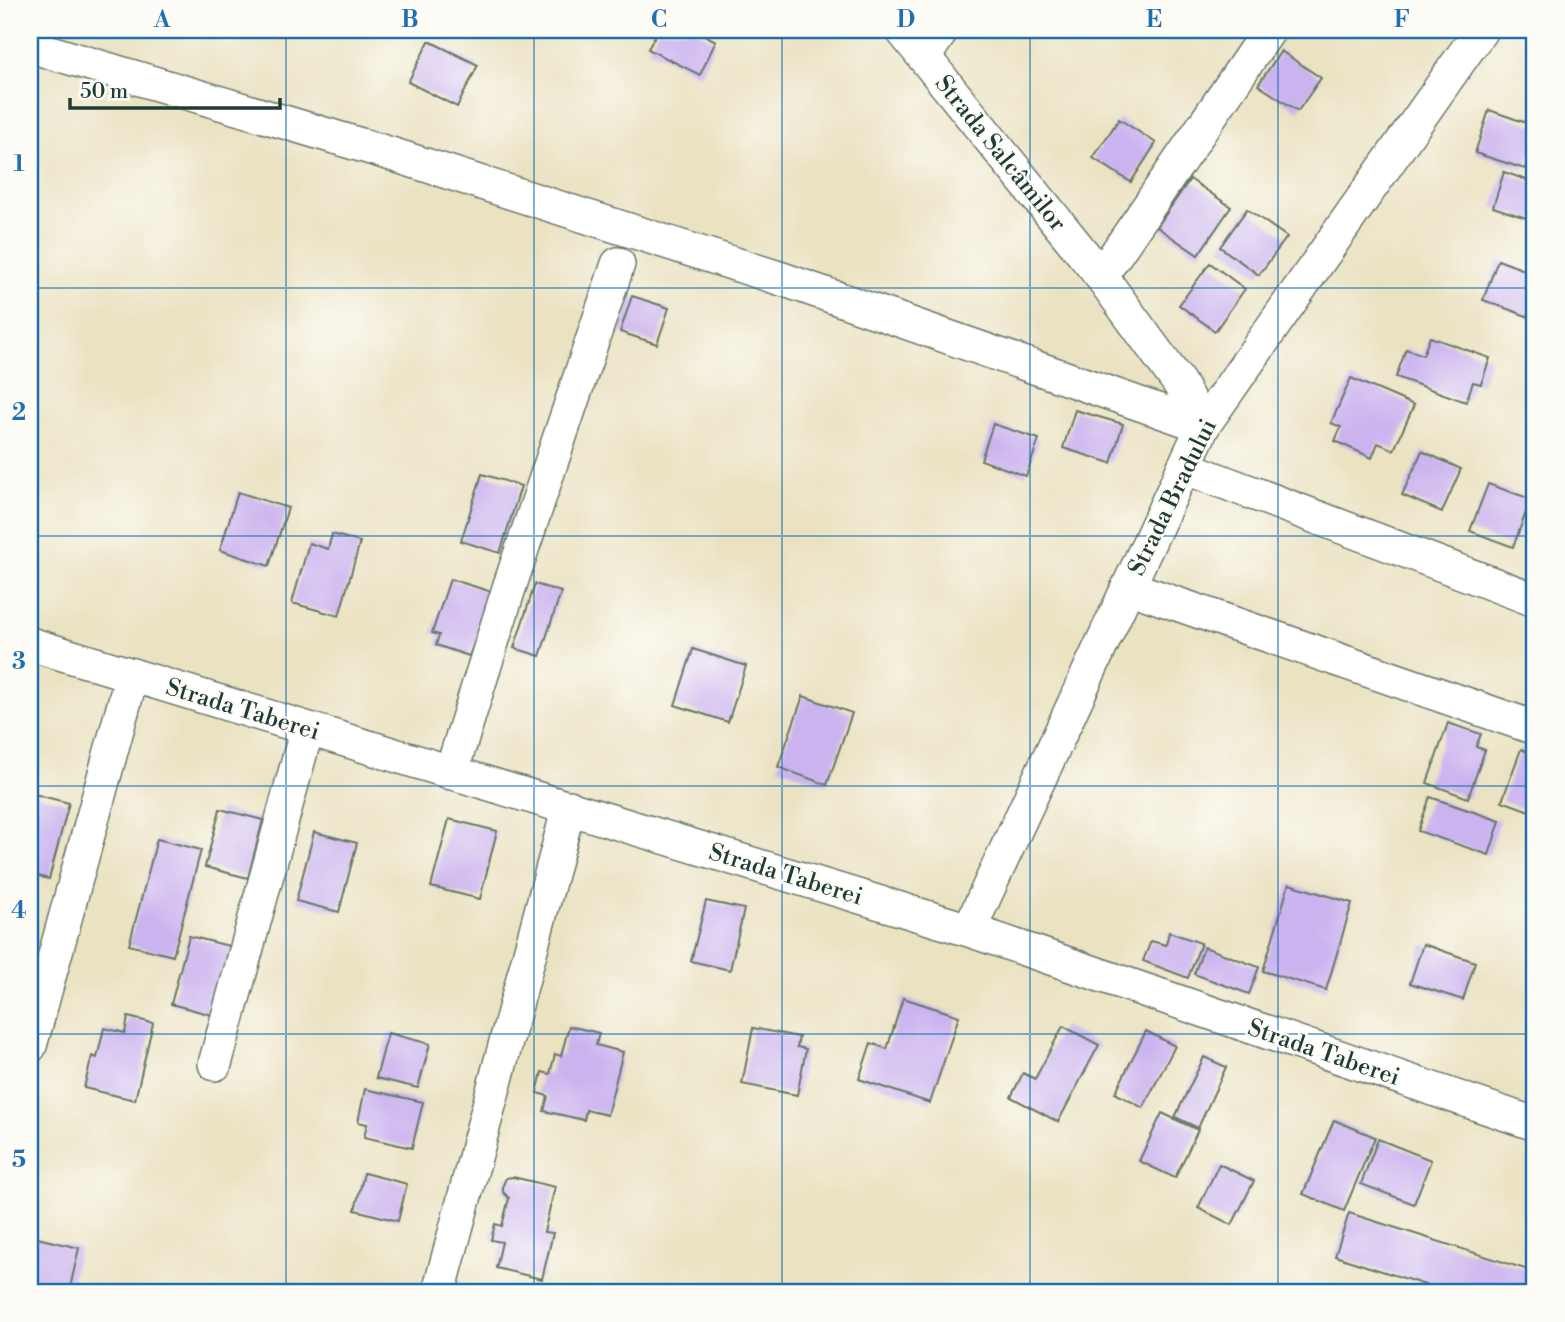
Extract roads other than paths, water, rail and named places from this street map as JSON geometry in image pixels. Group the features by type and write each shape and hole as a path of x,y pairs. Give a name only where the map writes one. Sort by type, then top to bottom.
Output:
{"street":[{"name":"Strada Salcâmilor","path":"902,30 1101,276 1180,383 1203,426"},
{"path":"924,57 942,30"},
{"path":"1101,276 1269,30"},
{"name":"Strada Bradului","path":"969,930 1203,426 1481,30"},
{"path":"30,46 391,154 785,279 1203,426"},
{"path":"451,773 510,585 618,264"},
{"path":"1184,467 1535,600"},
{"path":"1128,587 1535,728"},
{"name":"Strada Taberei","path":"30,644 969,930 1535,1124"},
{"path":"30,1046 132,675"},
{"path":"215,1065 307,729"},
{"path":"439,1292 579,810"},
{"path":"460,1292 574,861 579,810"}]}
